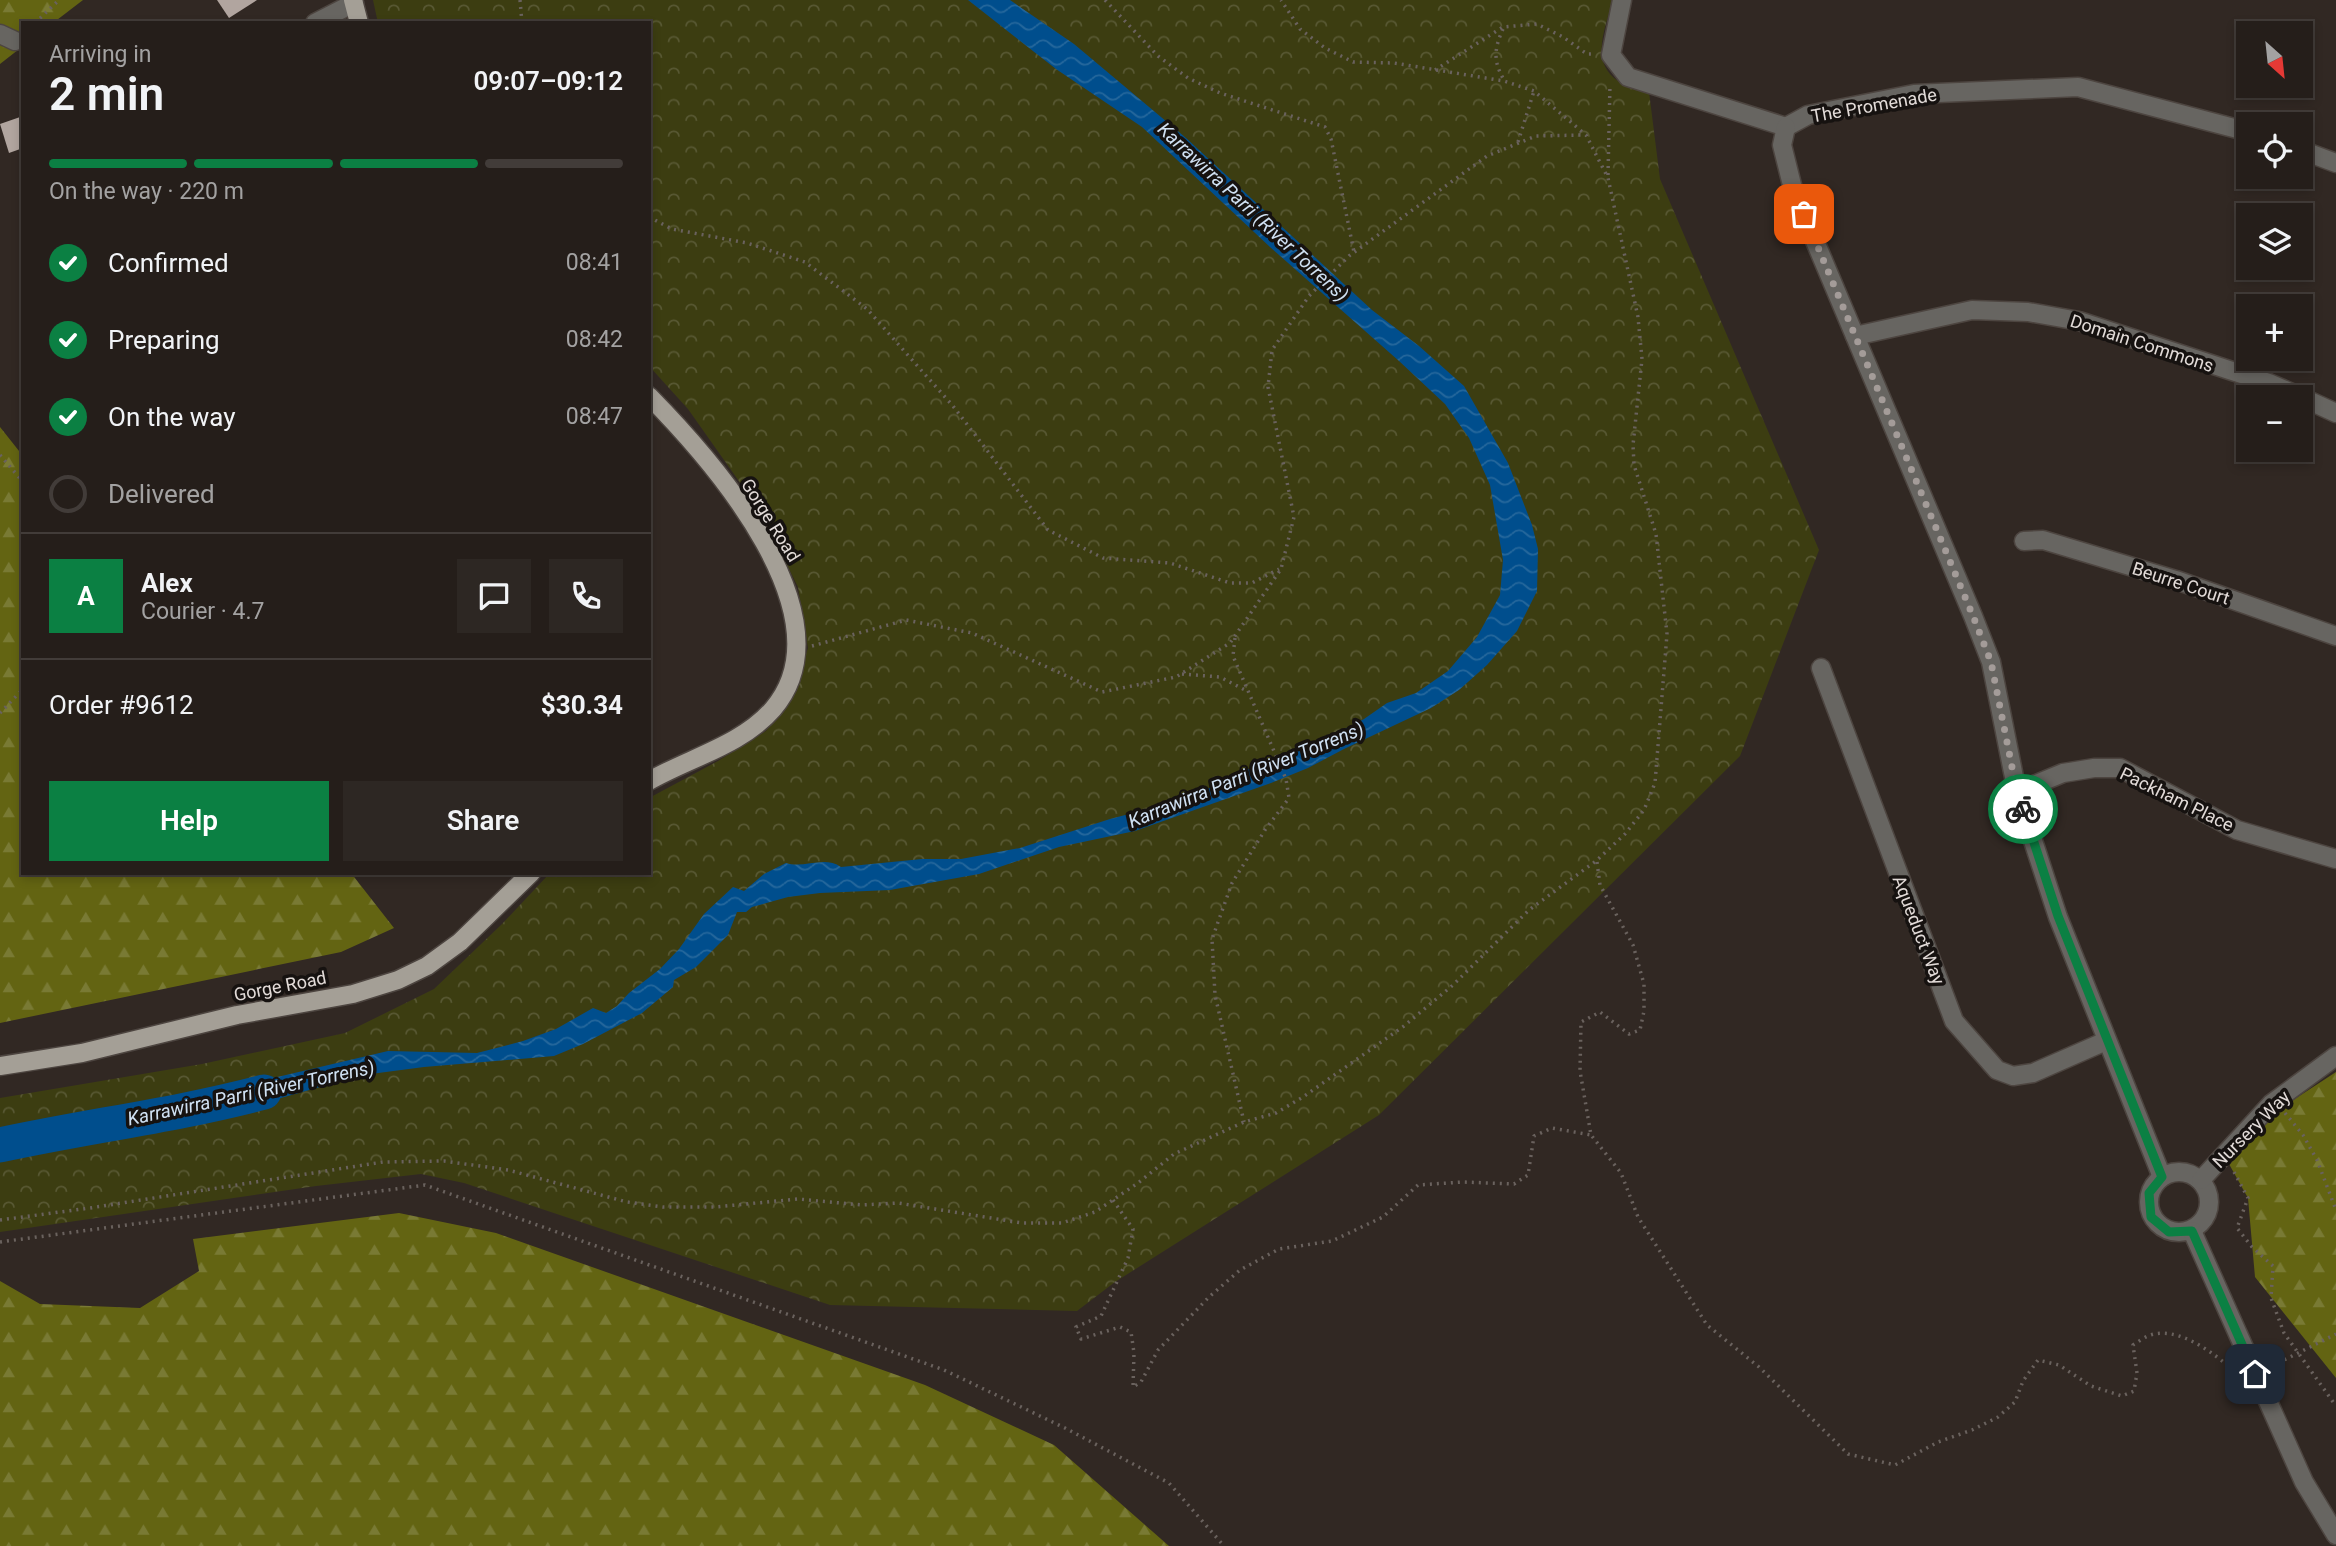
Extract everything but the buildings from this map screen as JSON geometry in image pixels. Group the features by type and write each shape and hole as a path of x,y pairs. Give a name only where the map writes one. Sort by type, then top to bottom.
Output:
{"main road":[{"path":"353,1 358,21"},
{"name":"Gorge Road","path":"651,398 705,458 769,551 788,590 796,625 797,651 794,673 772,710 739,736 651,779"},
{"name":"Gorge Road","path":"0,1066 82,1053 237,1015 353,994 398,980 427,966 460,942 529,875"}],"street":[{"path":"1622,0 1611,55 1628,77 1786,127 1782,145 1793,189 1991,662 2017,792 2058,916 2162,1177"},
{"path":"318,21 353,1"},
{"name":"The Promenade","path":"1786,127 1808,115 1914,94 2078,87 2121,96 2236,128"},
{"path":"2313,154 2336,163"},
{"name":"Domain Commons","path":"1855,336 1972,310 2028,312 2079,321 2274,385"},
{"name":"Domain Commons","path":"2313,402 2336,413"},
{"name":"Beurre Court","path":"2024,541 2043,540 2176,580 2336,636"},
{"name":"Aqueduct Way","path":"1821,668 1954,1021 1997,1070 2013,1076 2033,1073 2106,1041"},
{"name":"Packham Place","path":"2017,792 2063,773 2094,768 2120,768 2237,830 2336,859"},
{"name":"Nursery Way","path":"2201,1180 2274,1102 2336,1056"},
{"path":"2189,1173 2201,1180 2207,1188 2209,1212 2192,1231 2169,1232 2151,1217 2149,1193 2162,1177 2189,1173"},
{"path":"2192,1231 2304,1482 2336,1535"}],"path":[{"path":"36,21 58,0"},
{"path":"520,0 522,21"},
{"path":"1105,0 1158,56 1188,78 1220,93 1325,127 1331,139 1354,252"},
{"path":"1281,0 1300,29 1325,48 1353,62 1394,63 1504,81 1534,91 1586,135 1608,178"},
{"path":"0,1220 383,1161 444,1161 508,1170 626,1202 663,1207 715,1207 798,1199 862,1205 898,1203 1022,1223 1062,1223 1095,1212 1174,1154 1244,1122 1276,1112 1303,1097 1404,1026 1453,985 1528,910 1596,861 1625,834 1644,810 1655,783 1667,634 1656,534 1634,465 1633,445 1642,359 1639,317 1608,178 1611,55 1587,54 1537,23 1503,27 1433,71"},
{"path":"1503,27 1494,49 1496,67 1504,81"},
{"path":"1518,143 1534,91"},
{"path":"797,651 906,620 972,633 1102,692 1176,677 1230,643 1281,569 1294,517 1268,387 1272,350 1309,296 1354,252 1487,156 1536,136 1586,135"},
{"path":"651,218 672,229 747,243 805,262 867,309 953,406 1048,530 1103,558 1170,563 1230,583 1252,583 1281,569"},
{"path":"0,455 21,480"},
{"path":"1236,636 1233,656 1286,779 1289,798 1265,830 1232,883 1212,939 1215,995 1244,1122"},
{"path":"1181,673 1220,677 1247,691"},
{"path":"0,713 21,692"},
{"path":"1596,861 1600,885 1633,945 1644,984 1644,1011 1640,1030 1629,1034 1601,1012 1581,1022 1580,1071 1591,1135 1621,1173 1638,1217 1707,1325 1759,1367 1848,1454 1895,1465 1938,1442 1981,1426 1998,1417 2015,1402 2023,1381 2038,1360 2059,1365 2091,1386 2122,1396 2134,1391 2137,1373 2133,1345 2150,1335 2172,1333 2209,1350 2241,1377 2255,1374 2336,1334"},
{"path":"2274,1102 2303,1135 2317,1160 2336,1210"},
{"path":"1113,1200 1133,1228 1128,1258 1101,1316 1076,1326 1082,1339 1120,1327 1130,1332 1134,1353 1133,1387 1141,1382 1158,1350 1240,1269 1279,1250 1332,1241 1383,1217 1418,1185 1463,1182 1514,1184 1528,1175 1534,1136 1552,1128 1591,1135"},
{"path":"2224,1155 2248,1198 2237,1228 2273,1266 2271,1298 2284,1333 2336,1406"},
{"path":"0,1242 425,1185 944,1370 1065,1428 1169,1483 1224,1546"}],"green space":[{"path":"0,0 83,0 56,21 21,21 21,48 0,64"},
{"path":"373,0 1613,0 1602,43 1604,64 1618,81 1649,92 1660,179 1819,550 1740,756 1379,1115 1115,1282 1077,1311 830,1305 464,1183 421,1174 316,1186 0,1232 0,1098 202,1064 345,1033 434,989 548,875 651,875 651,797 718,761 766,731 795,687 808,648 798,587 760,511 688,409 651,368 651,21 378,21"},
{"path":"0,427 21,453 21,875 353,875 394,928 341,952 0,1023"},
{"path":"2336,1072 2336,1378 2255,1277 2248,1198 2224,1155 2243,1133"},
{"path":"399,1213 496,1233 925,1385 1054,1445 1169,1546 0,1546 0,1281 40,1304 140,1308 199,1271 193,1239"}],"water":[{"path":"968,0 1010,0 1074,44 1186,138 1372,310 1419,346 1464,386 1508,463 1532,525 1538,549 1537,591 1517,631 1487,665 1459,690 1431,708 1308,768 1271,783 1135,831 1059,847 979,874 890,890 788,897 752,907 746,912 737,912 728,935 696,967 674,980 673,987 642,1013 554,1056 363,1075 206,1119 230,1088 388,1051 477,1053 556,1029 593,1008 606,1013 660,969 679,949 704,914 733,887 744,891 764,874 786,863 828,862 841,867 922,859 961,859 1020,848 1205,790 1333,735 1387,703 1416,693 1448,671 1477,637 1500,595 1503,560 1490,485 1469,438 1445,404 1270,247 1142,127 1056,69"}],"waterway":[{"name":"Karrawirra Parri (River Torrens)","path":"0,1145 264,1092"}],"way so far":[{"path":"1804,214 1991,662 2017,792 2023,809"}],"route":[{"path":"2023,809 2058,916 2162,1177 2149,1193 2151,1217 2169,1232 2192,1231 2255,1374"}]}
